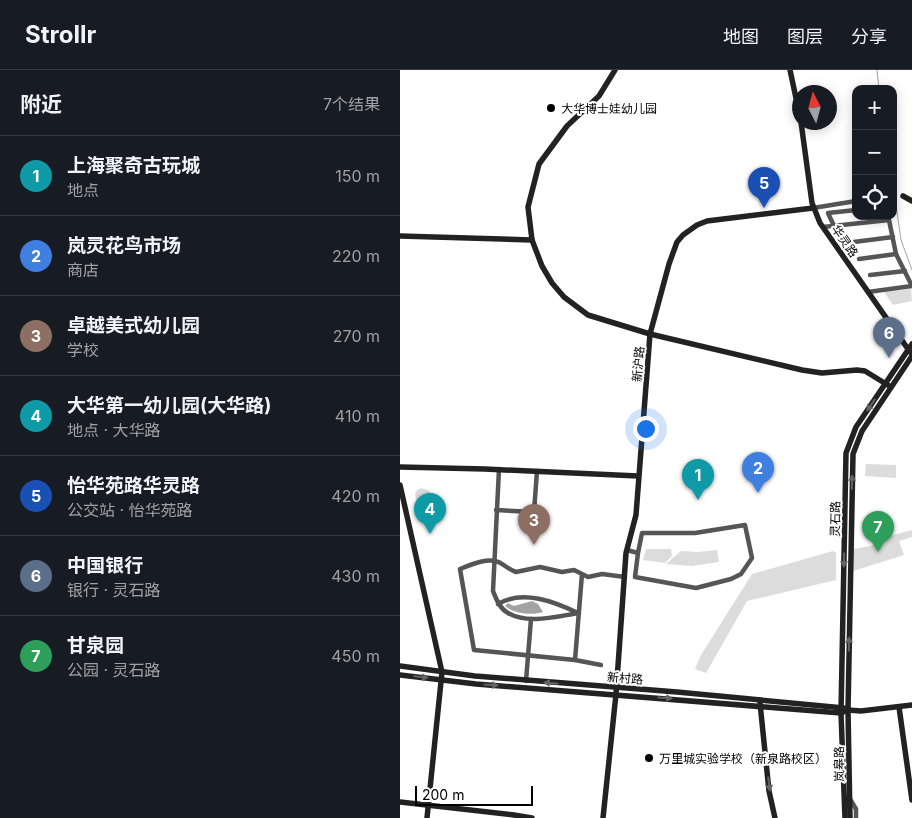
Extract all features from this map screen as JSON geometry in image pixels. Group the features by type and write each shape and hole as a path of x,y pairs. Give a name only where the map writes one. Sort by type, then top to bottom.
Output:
{"street":[{"name":"新沪路","path":"603,818 616,691 627,550 636,515 650,334 588,315 564,297 542,266 532,240 528,207 539,164 567,126 599,96 615,70"},
{"path":"790,70 793,85"},
{"name":"华灵路","path":"802,130 813,208 823,227 868,292 910,347 912,356"},
{"path":"903,196 912,201"},
{"path":"852,202 707,221 696,225 677,242 650,334 802,370 822,373 865,371 888,386"},
{"path":"852,210 828,213 834,226 846,243 893,237"},
{"path":"823,227 875,220"},
{"path":"868,292 912,286 896,254 889,220"},
{"path":"400,236 532,240"},
{"path":"859,259 896,254"},
{"path":"870,275 905,271"},
{"name":"灵石路","path":"844,710 853,454 862,431 910,347"},
{"name":"灵石路","path":"888,386 912,356"},
{"path":"400,467 499,469 638,476"},
{"path":"499,469 493,561 493,590 498,604 508,613 531,619 579,613"},
{"path":"496,510 534,512 538,471"},
{"path":"400,485 442,672 426,818"},
{"path":"745,525 752,558 741,574 731,579 696,588 635,577 638,553 642,533 694,533 745,525"},
{"path":"627,550 638,553"},
{"path":"601,665 575,660 474,650 460,569 471,564 493,561 516,572 540,567 555,572 574,570 588,577 602,574 625,577"},
{"path":"575,660 582,574"},
{"path":"498,604 516,599 530,598 559,604 579,613"},
{"path":"526,680 531,619"},
{"name":"新村路","path":"400,666 616,691"},
{"name":"新村路","path":"400,675 442,680 616,691 677,692 760,703 861,711 912,705"},
{"path":"760,703 775,818"},
{"path":"899,707 912,799"},
{"name":"岚皋路","path":"844,710 850,818"},
{"name":"岚皋路","path":"844,710 844,818"},
{"path":"850,798 856,809 856,818"},
{"path":"400,802 514,814 532,818"}],"shaded area":[{"path":"911,289 912,301 893,305 884,292"},
{"path":"866,464 896,465 896,478 865,476"},
{"path":"421,488 430,491 436,513 430,520 420,517 415,494"},
{"path":"912,530 912,537 899,541 904,555 853,571 853,549 882,544 882,538"},
{"path":"646,549 671,549 672,556 665,563 643,560"},
{"path":"717,550 719,562 692,566 666,564 681,551"},
{"path":"833,551 836,553 836,580 747,601 706,673 695,669 701,655 752,574"},
{"path":"532,601 538,604 543,612 534,614 523,613 505,606 508,603 514,606"}],"waterway":[{"path":"877,70 879,85"},
{"path":"897,212 901,240 912,270"}],"place":[{"name":"大华博士娃幼儿园","path":"551,108"},
{"name":"怡华苑路华灵路","path":"764,208"},
{"name":"中国银行","path":"889,358"},
{"name":"岚灵花鸟市场","path":"758,493"},
{"name":"上海聚奇古玩城","path":"698,500"},
{"name":"大华第一幼儿园(大华路)","path":"430,534"},
{"name":"卓越美式幼儿园","path":"534,545"},
{"name":"甘泉园","path":"878,552"},
{"name":"万里城实验学校（新泉路校区）","path":"649,758"}]}
